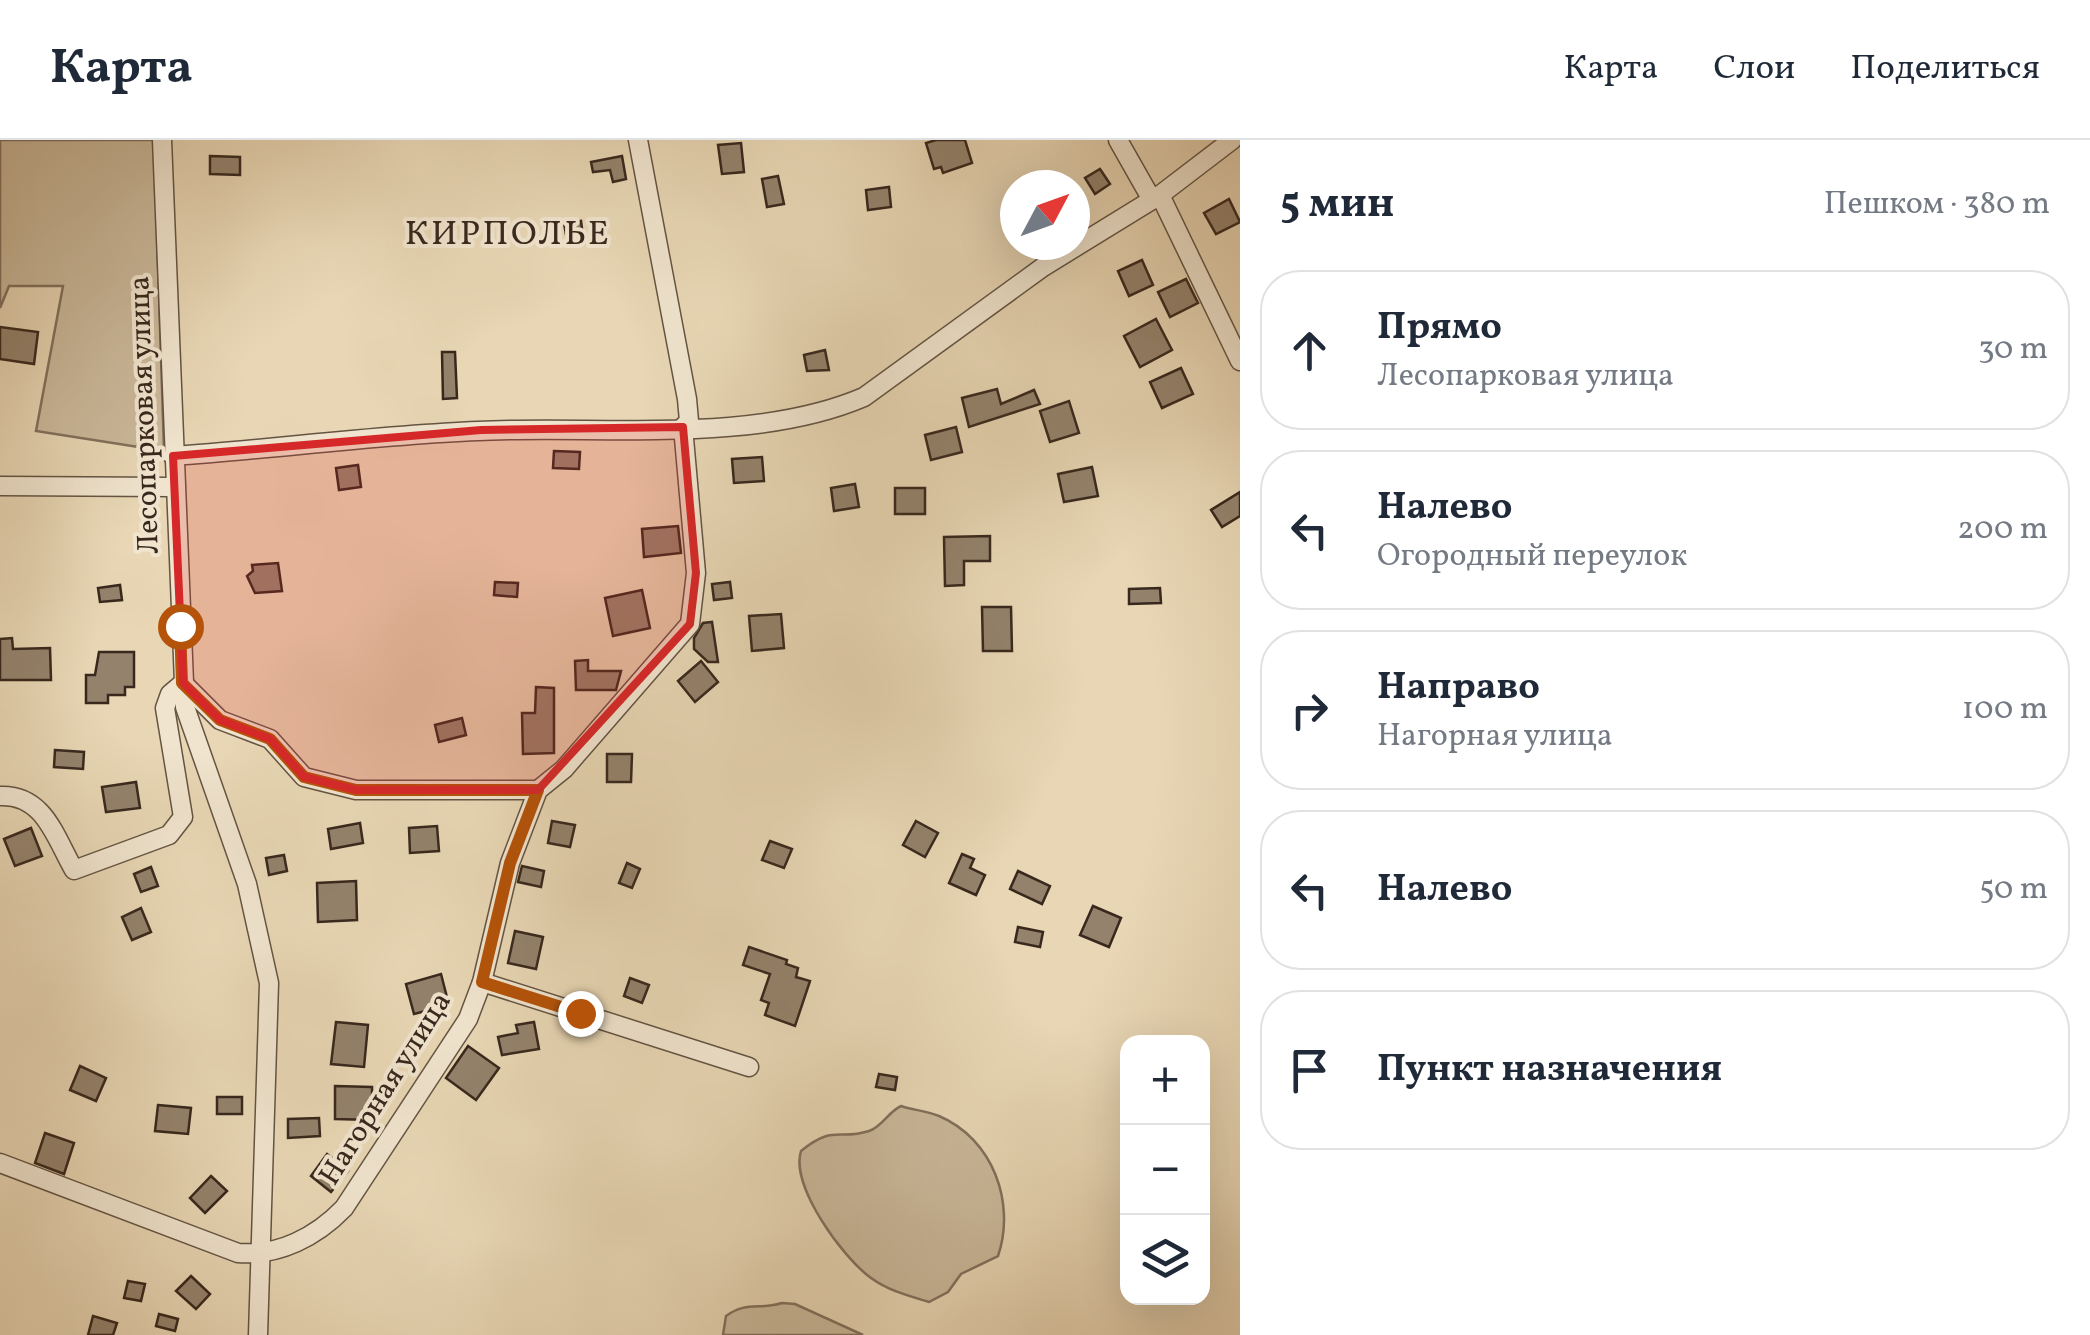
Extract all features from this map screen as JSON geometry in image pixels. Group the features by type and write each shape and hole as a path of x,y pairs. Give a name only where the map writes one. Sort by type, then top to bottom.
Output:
{"street":[{"name":"Лесопарковая улица","path":"162,140 182,683 197,748 247,884 267,968 258,1335"},
{"path":"0,796 24,798 38,805 74,870 169,835 183,817 165,708 170,694 182,683 220,720 270,739 304,777 356,790 538,790 564,769 690,624 696,573 684,426 689,420 688,399 638,140"},
{"path":"1118,140 1156,198 1234,336 1240,361"},
{"path":"174,456 480,430 762,421 839,408 864,397 1043,267 1156,198 1232,140"},
{"path":"0,486 173,487"},
{"name":"Нагорная улица","path":"258,1255 310,1236 344,1208 468,1019 482,982 510,863 538,790"},
{"path":"482,982 748,1067"},
{"path":"0,1162 238,1253 258,1255"}],"highlighted area":[{"path":"683,427 696,573 690,624 538,790 356,790 304,777 270,739 220,720 183,683 173,456 481,430"}],"shaded area":[{"path":"0,140 154,140 164,451 36,431 63,286 9,286 0,308"},
{"path":"901,1106 939,1116 974,1140 995,1175 1004,1215 998,1256 961,1274 948,1292 929,1302 899,1293 871,1278 847,1255 821,1220 803,1183 800,1166 801,1151 812,1143 829,1135 869,1131"},
{"path":"795,1304 863,1335 723,1335 726,1316 733,1311"}],"building":[{"path":"965,140 972,163 943,173 941,167 934,169 926,143"},
{"path":"741,143 744,172 722,174 718,145"},
{"path":"210,156 240,157 240,175 210,174"},
{"path":"622,156 626,179 613,182 610,170 593,172 591,162"},
{"path":"1100,169 1110,184 1095,194 1090,175"},
{"path":"778,176 784,204 767,207 762,179"},
{"path":"889,187 891,207 868,210 866,190"},
{"path":"1229,199 1240,222 1216,234 1204,213"},
{"path":"581,221 584,244 568,246 564,223"},
{"path":"1142,260 1153,285 1129,296 1118,271"},
{"path":"1186,279 1198,303 1170,317 1158,292"},
{"path":"1156,319 1172,350 1140,367 1124,336"},
{"path":"0,327 38,332 34,364 0,359"},
{"path":"825,350 829,370 807,371 804,355"},
{"path":"442,352 455,352 457,398 443,399"},
{"path":"1181,368 1193,394 1162,408 1150,382"},
{"path":"997,389 1001,404 1034,390 1040,404 969,427 962,398"},
{"path":"1069,401 1079,433 1050,442 1040,411"},
{"path":"956,427 962,452 931,460 925,435"},
{"path":"554,451 580,452 579,469 553,468"},
{"path":"762,457 764,481 734,483 732,459"},
{"path":"358,465 361,487 339,490 336,468"},
{"path":"1092,467 1098,496 1064,502 1058,474"},
{"path":"855,484 859,507 834,511 831,488"},
{"path":"895,488 925,488 925,514 895,514"},
{"path":"1240,492 1240,516 1222,527 1211,510"},
{"path":"678,526 681,553 644,557 642,529"},
{"path":"990,536 990,561 964,561 964,585 945,586 944,537"},
{"path":"278,563 282,591 255,593 247,576 253,571 252,565"},
{"path":"495,582 518,583 517,597 494,595"},
{"path":"730,582 732,598 714,600 712,584"},
{"path":"120,585 122,600 100,602 98,588"},
{"path":"1160,588 1161,603 1129,604 1129,589"},
{"path":"642,590 650,628 613,636 605,598"},
{"path":"982,607 1011,607 1012,651 983,651"},
{"path":"781,614 784,648 752,651 749,616"},
{"path":"712,622 718,662 708,662 694,649 694,638 703,623"},
{"path":"12,638 13,649 50,648 51,680 0,680 0,639"},
{"path":"99,652 134,652 134,687 125,687 125,695 108,695 108,703 86,703 86,675 95,675"},
{"path":"588,660 588,671 621,671 616,690 576,690 575,661"},
{"path":"701,661 718,682 695,702 678,681"},
{"path":"536,687 554,688 554,753 523,754 522,713 535,713"},
{"path":"462,718 466,735 439,742 435,725"},
{"path":"55,750 84,752 83,769 54,767"},
{"path":"607,754 632,754 631,782 607,782"},
{"path":"136,782 140,808 106,812 102,787"},
{"path":"552,821 575,825 570,847 548,843"},
{"path":"916,821 938,833 925,857 903,845"},
{"path":"360,823 363,843 331,849 328,829"},
{"path":"437,826 439,851 410,853 409,828"},
{"path":"31,828 42,856 15,866 4,839"},
{"path":"770,841 792,849 784,868 762,860"},
{"path":"962,854 974,859 970,868 985,875 976,895 949,883"},
{"path":"284,855 287,871 269,875 266,858"},
{"path":"627,863 640,869 632,888 619,883"},
{"path":"522,866 544,871 541,887 518,882"},
{"path":"151,867 158,886 141,892 134,874"},
{"path":"1018,871 1050,886 1042,904 1010,889"},
{"path":"356,881 357,920 318,922 317,883"},
{"path":"1093,906 1121,918 1109,947 1080,935"},
{"path":"141,908 151,932 132,940 122,917"},
{"path":"1018,927 1043,932 1040,947 1015,942"},
{"path":"515,931 543,937 536,969 508,963"},
{"path":"749,947 787,960 786,964 798,968 796,977 810,981 795,1026 765,1015 769,1003 761,1000 770,974 743,965"},
{"path":"441,974 449,1005 414,1014 406,984"},
{"path":"630,978 649,985 642,1003 624,996"},
{"path":"336,1022 368,1025 364,1067 331,1064"},
{"path":"534,1022 539,1049 502,1055 498,1037 518,1033 516,1025"},
{"path":"468,1046 499,1068 476,1100 446,1078"},
{"path":"80,1066 106,1078 96,1101 70,1090"},
{"path":"879,1074 897,1077 895,1090 876,1087"},
{"path":"335,1086 372,1087 372,1120 335,1119"},
{"path":"217,1097 242,1097 242,1114 217,1114"},
{"path":"158,1105 191,1108 188,1134 155,1131"},
{"path":"319,1118 320,1136 288,1138 288,1119"},
{"path":"45,1133 74,1143 64,1174 35,1163"},
{"path":"327,1154 348,1171 331,1192 311,1176"},
{"path":"211,1176 227,1191 205,1213 190,1198"},
{"path":"191,1276 210,1294 196,1309 176,1291"},
{"path":"128,1281 145,1284 141,1301 124,1298"},
{"path":"159,1314 178,1319 175,1331 156,1326"},
{"path":"93,1316 117,1323 113,1335 88,1335"}],"district":[{"name":"КИРПОЛЬЕ","path":"508,235"}],"route":[{"path":"180,626 182,683 220,720 270,739 304,777 356,790 538,790 510,863 482,982 580,1013"}]}
